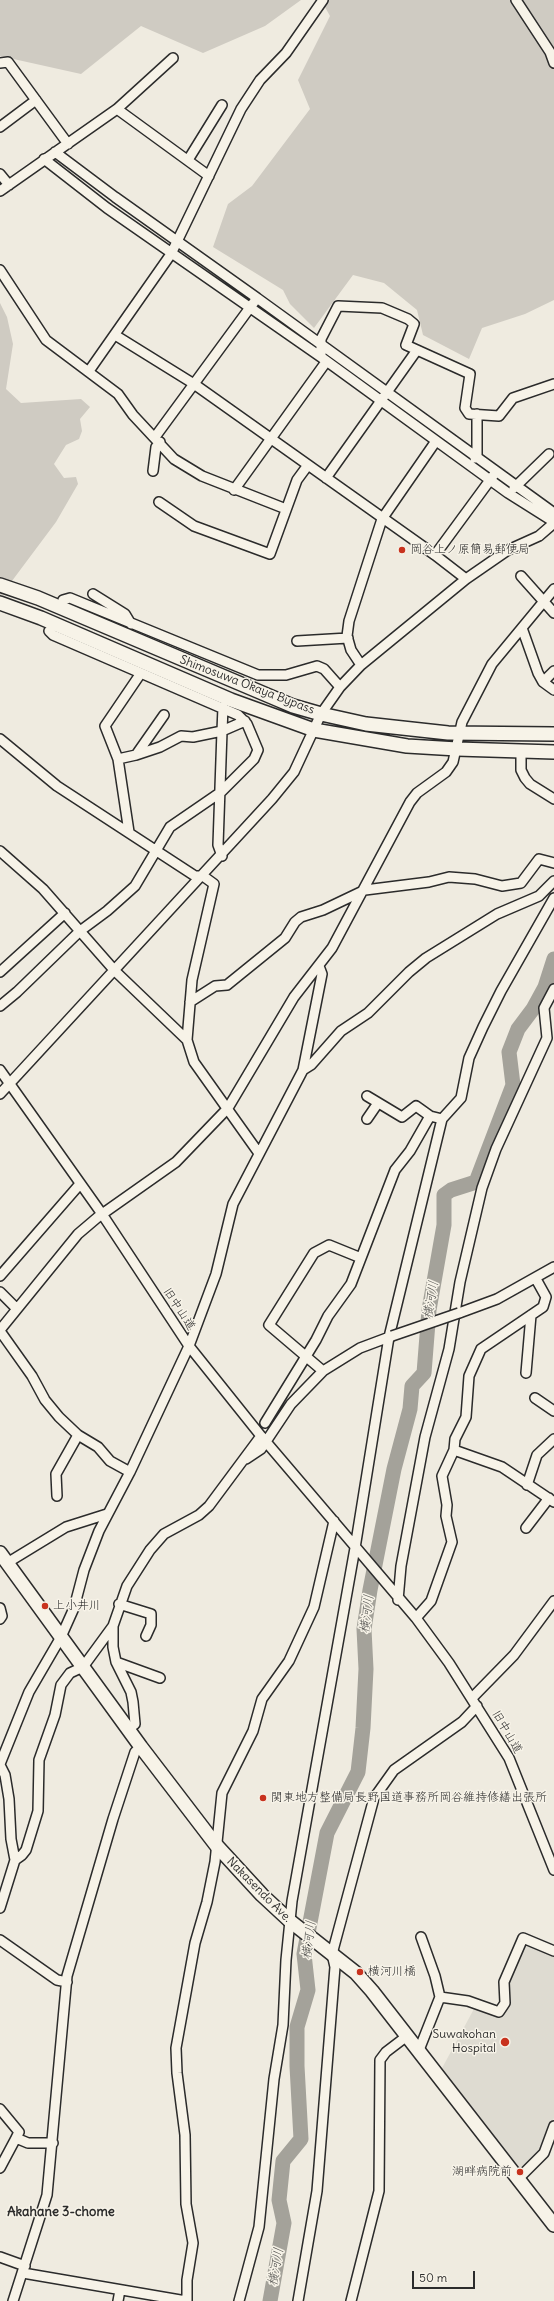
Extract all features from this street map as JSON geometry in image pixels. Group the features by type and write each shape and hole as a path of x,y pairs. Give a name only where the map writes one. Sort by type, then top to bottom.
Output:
{"highway":[{"name":"Shimosuwa Okaya Bypass","path":"0,585 38,598 293,706 321,714 366,724 448,733 554,734"},
{"name":"Shimosuwa Okaya Bypass","path":"0,603 41,618 231,700 314,730 375,742 457,749 554,752"},
{"name":"Nakasendo Ave.","path":"3,1558 141,1747 216,1845 262,1895 291,1923 356,1973 419,2050 554,2225"}],"street":[{"path":"89,371 172,254 241,109 260,80 286,53 323,0"},
{"path":"516,0 550,52 554,63"},
{"path":"0,191 117,109 173,58"},
{"path":"0,63 8,62 68,144"},
{"path":"0,127 36,100"},
{"path":"188,160 222,105"},
{"path":"117,109 209,176"},
{"path":"55,152 177,242 497,469 554,513"},
{"path":"0,1094 11,1084 222,856 294,772 321,714 340,687 361,665 466,579 508,550 539,536 554,523 508,493 324,360 107,208 44,160"},
{"path":"0,174 9,185"},
{"path":"107,208 115,197"},
{"path":"0,270 46,340 118,394 133,415 174,460 202,476 234,490 286,509"},
{"path":"153,471 157,440 194,384 257,298"},
{"path":"234,490 324,360 321,343 338,306 382,308 408,319 414,324 406,345 470,374 465,408 469,414 499,416 513,398 554,384"},
{"path":"115,335 194,384 435,555 466,579"},
{"path":"326,478 389,392 417,350"},
{"path":"471,466 477,455 477,414"},
{"path":"361,665 351,650 348,638 349,621 382,518 436,441"},
{"path":"508,493 549,454"},
{"path":"159,502 194,526 270,554 297,480 308,465"},
{"path":"435,555 497,469"},
{"path":"521,576 554,613"},
{"path":"130,1472 110,1461 98,1446 78,1435 59,1417 45,1400 32,1376 0,1330 78,1234 102,1214 176,1162 228,1108 294,997 332,948 365,890 410,802 417,793 446,772 457,749 462,722 489,670 554,589"},
{"path":"93,594 125,614 131,624"},
{"path":"63,600 70,598 131,624 231,662 258,675 286,675 317,666 324,669 340,687"},
{"path":"522,628 538,673 543,682 554,690"},
{"path":"0,1006 17,992 80,931 107,911 136,886 170,827 221,792 254,759 258,750 245,721 238,715 223,707 53,635 49,631"},
{"path":"297,641 348,638"},
{"path":"543,682 554,671"},
{"path":"129,832 118,759 105,726 141,673"},
{"path":"222,856 218,845 223,707"},
{"path":"136,756 164,715"},
{"path":"118,759 136,756 160,747 181,736 193,737 222,731 245,721"},
{"path":"0,739 57,786 195,876 203,876 214,884 192,980 187,1040 194,1062 258,1152"},
{"path":"521,751 521,770 525,778 530,784 554,799"},
{"path":"0,851 43,889 115,971 187,1040"},
{"path":"190,1002 215,986 227,985 285,938 295,922 302,917 323,910 365,890 429,882 449,877 475,879 502,886 521,883 539,859 554,863"},
{"path":"303,1070 311,1065 341,1031 368,1013 409,972 426,958 497,914 539,896 554,881"},
{"path":"239,2301 259,2228 274,2079 283,2025 291,1923 356,1550 391,1336 442,1119 461,1098 469,1058 483,1027 501,990 554,898"},
{"path":"0,972 64,913"},
{"path":"0,1908 15,1860 11,1839 9,1799 5,1775 0,1764 29,1692 61,1637 74,1608 84,1570 107,1514 130,1472 189,1346 216,1274 233,1204 258,1152 303,1070 322,974 319,966"},
{"path":"397,1598 401,1566 425,1437 448,1349 460,1282 482,1188 496,1149 547,1038 544,1008 554,989"},
{"name":"旧中山道","path":"0,1070 102,1214 189,1346 263,1439 334,1521 356,1550 397,1598 416,1618 475,1702 509,1758 554,1870"},
{"path":"367,1096 402,1117 416,1106 430,1116 442,1119"},
{"path":"367,1119 378,1103"},
{"path":"265,1423 306,1356 328,1316 351,1284 395,1170 410,1152 430,1116"},
{"path":"0,1276 80,1184"},
{"path":"323,1371 269,1325 314,1253 329,1245 361,1258"},
{"path":"128,1729 135,1724 131,1692 116,1662 113,1648 113,1626 119,1604 127,1586 150,1550 164,1534 199,1515 209,1506 242,1462 291,1404 323,1371 360,1348 498,1299 536,1279 554,1267"},
{"path":"416,1618 431,1601 452,1542 446,1516 447,1505 442,1476 454,1450 455,1439 466,1417 469,1376 481,1349 542,1307 546,1302 546,1297 536,1279"},
{"path":"0,1292 17,1309"},
{"path":"526,1373 531,1314"},
{"path":"535,1398 554,1411"},
{"path":"57,1496 56,1474 78,1435"},
{"path":"527,1485 537,1455 554,1439"},
{"path":"454,1450 502,1466 527,1485 551,1500 526,1528"},
{"path":"3,1558 66,1527 107,1514"},
{"path":"0,2257 24,2269 120,2290 186,2301 187,2280 193,2243 186,2204 185,2135 177,2073 176,2048 195,1943 207,1902 220,1827 222,1793 253,1731 262,1698 289,1661 314,1607 334,1521"},
{"path":"298,2301 317,2191 335,1967 328,1951 374,1798 380,1787 394,1770 462,1722 475,1702 514,1656 554,1601"},
{"path":"119,1604 151,1614 151,1625 146,1636"},
{"path":"0,1608 2,1616 0,1619"},
{"path":"15,1860 26,1850 38,1811 39,1760 55,1715 61,1685 70,1673 83,1666 113,1626"},
{"path":"116,1662 160,1678"},
{"path":"13,2301 47,2195 67,1982 113,1819 135,1752 141,1747"},
{"path":"419,2050 440,1996 435,1976 421,1937"},
{"path":"440,1996 468,2001 499,2012 505,2003 504,1982 523,1938 554,1951"},
{"path":"0,1940 57,1980 67,1982"},
{"path":"352,2301 379,2191 380,2060 386,2052 407,2036"},
{"path":"0,2109 19,2132 0,2168"},
{"path":"518,2179 544,2154 554,2126"},
{"path":"16,2138 28,2143 53,2143"},
{"path":"118,2301 120,2290"}],"shaded area":[{"path":"0,0 301,0 265,26 203,53 141,26 81,74 0,56"},
{"path":"321,0 554,0 554,300 525,314 482,328 469,359 423,335 417,310 384,283 353,275 314,328 290,304 283,290 213,247 228,204 252,186 310,109 298,80 330,16"},
{"path":"0,303 7,317 13,344 6,389 21,403 81,399 90,407 80,419 82,431 79,439 66,445 54,464 64,478 76,477 78,484 56,522 0,597"},
{"name":"Suwakohan Hospital","path":"523,1942 554,1953 554,2118 542,2147 520,2170 517,2169 441,2070 475,2007 499,2015 506,1988"}],"waterway":[{"name":"横河川","path":"270,2301 284,2223 279,2200 283,2161 301,2139 297,2066 297,2027 308,1990 304,1954 327,1833 358,1772 363,1728 366,1669 364,1629 370,1590 394,1469 410,1409 412,1386 424,1373 429,1310 444,1225 444,1195 451,1190 476,1182 513,1085 509,1052 518,1029 533,1009 545,987 554,959"}],"place":[{"name":"岡谷上ノ原簡易郵便局","path":"402,550"},
{"name":"上小井川","path":"45,1606"},
{"name":"関東地方整備局長野国道事務所岡谷維持修繕出張所","path":"263,1798"},
{"name":"横河川橋","path":"360,1972"},
{"name":"Suwakohan Hospital","path":"505,2042"},
{"name":"湖畔病院前","path":"520,2172"}],"district":[{"name":"Akahane 3-chome","path":"61,2212"}]}
